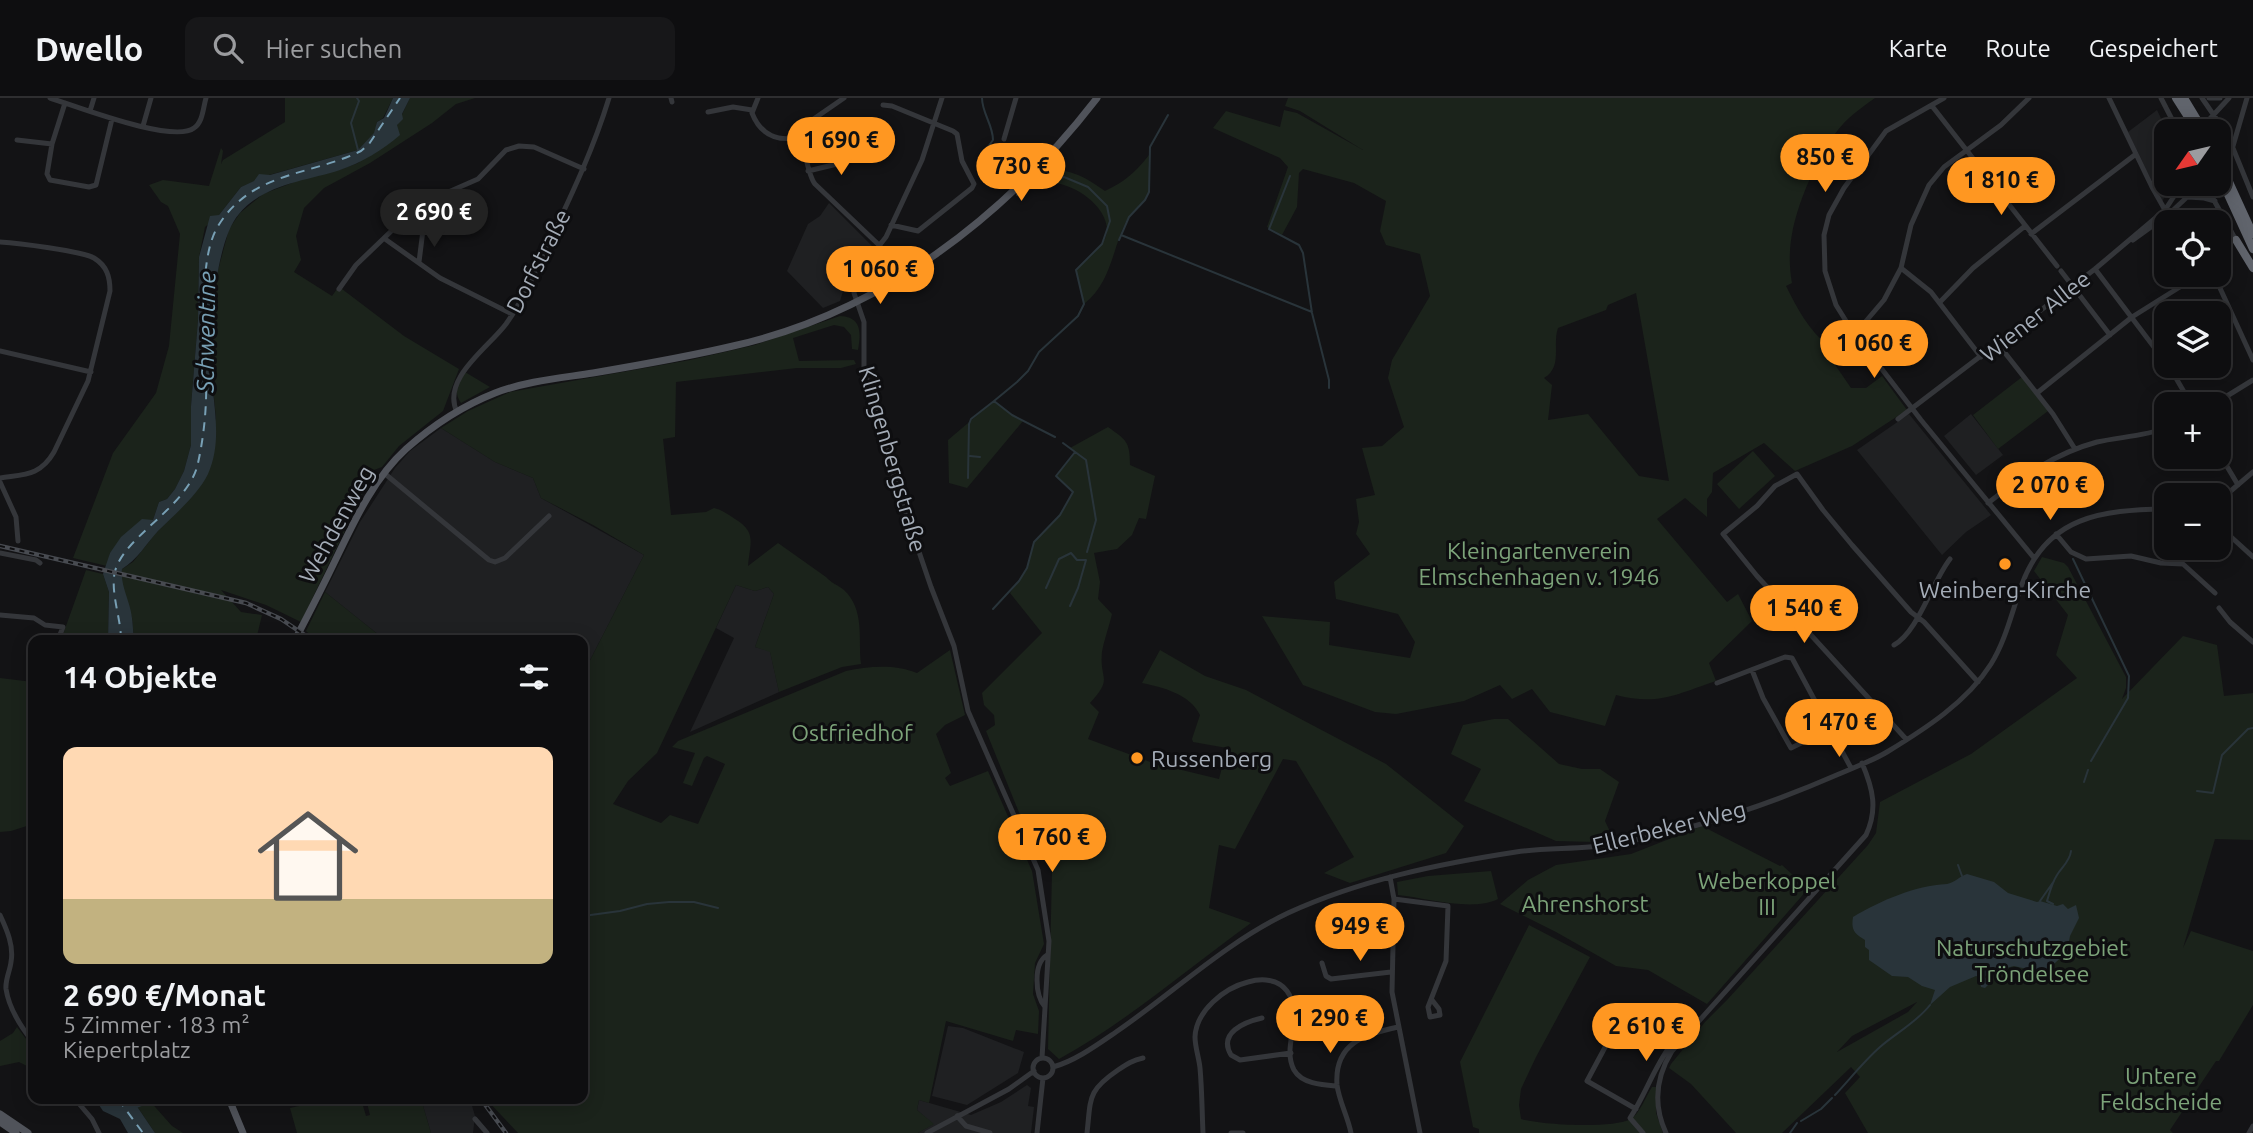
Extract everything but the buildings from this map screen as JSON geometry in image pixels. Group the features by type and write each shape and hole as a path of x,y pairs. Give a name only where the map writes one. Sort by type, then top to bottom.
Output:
{"highway":[{"path":"2176,98 2189,119"},
{"path":"2184,98 2199,119"},
{"path":"2231,181 2253,234"},
{"path":"2229,196 2253,249"},
{"path":"2236,240 2253,270"}],"main road":[{"name":"Wehdenweg","path":"298,635 360,511 384,473 413,443 457,412 495,393 537,382 759,340 817,320 858,302 896,281 944,248 1002,202 1043,162 1097,98"},
{"path":"231,1104 243,1133"},
{"path":"0,1114 28,1133"},
{"path":"0,1122 16,1133"}],"street":[{"path":"50,98 112,119 177,133 190,131 198,124 206,98"},
{"path":"90,111 94,98"},
{"path":"143,126 150,98"},
{"name":"Dorfstraße","path":"457,412 453,397 459,377 494,339 531,280 584,169 609,98"},
{"path":"758,98 752,110 756,121 770,135 781,140 801,137"},
{"path":"844,98 802,127 801,137 807,155 808,171 815,184 880,246"},
{"name":"Klingenbergstraße","path":"942,98 922,160 880,246 856,275 854,293 864,322 864,369 889,461 931,587 954,646 968,711 1038,870 1049,941 1042,1058"},
{"path":"1003,139 1016,98"},
{"path":"1944,98 1898,122 1882,134 1844,188 1829,215 1824,249 1827,283 1841,315 1855,334 1913,410 2034,558"},
{"path":"1855,334 1884,300 1901,268 1911,225 1921,198 1940,171 2001,125 2029,98"},
{"path":"2109,98 2166,210"},
{"path":"2161,98 2172,119"},
{"path":"2202,98 2217,119"},
{"path":"2209,98 2220,98"},
{"path":"2212,119 2230,98"},
{"path":"2231,149 2247,98"},
{"path":"65,103 52,144 47,174 50,180 89,187 96,185 112,119"},
{"path":"883,105 892,106 957,134 960,157 974,181 974,186 918,231 891,225"},
{"path":"1932,106 2110,335"},
{"path":"708,112 733,107 752,110"},
{"path":"17,141 52,144"},
{"path":"2231,142 2253,197"},
{"path":"808,171 835,165 854,143"},
{"path":"339,289 356,265 420,206 475,181 499,155 513,146 534,147 584,169"},
{"path":"2031,234 2136,153"},
{"path":"2211,196 2236,240"},
{"path":"2188,197 2204,198 2216,203"},
{"name":"Wiener Allee","path":"2170,210 2188,197"},
{"name":"Wiener Allee","path":"1898,419 2154,222"},
{"path":"1940,302 1973,268 2025,226"},
{"path":"419,262 423,230"},
{"path":"384,239 440,278 512,314"},
{"path":"0,242 93,257 107,270 110,279 110,291 91,372 46,465 29,474 0,480 16,517 18,541"},
{"path":"1901,268 1925,286 1940,302 1981,357"},
{"path":"2095,269 2154,345"},
{"path":"2037,393 2133,317 2180,287"},
{"path":"2220,287 2253,360"},
{"path":"1998,344 2037,393 2075,449"},
{"path":"0,351 91,372"},
{"path":"2231,394 2253,380"},
{"path":"1988,503 2033,470 2075,449 2154,430"},
{"path":"2228,469 2238,485"},
{"path":"2231,491 2253,472"},
{"path":"384,473 489,561 505,558 549,516"},
{"path":"1906,739 1757,576 1723,534 1758,506 1775,486 1797,474 1837,528 1911,612 1979,682"},
{"name":"Ellerbeker Weg","path":"1053,1067 1062,1065 1104,1040 1221,953 1262,927 1308,904 1390,877 1517,852 1616,844 1704,822 1794,793 1862,763 1906,739 1958,702 1979,682 1999,650 2022,582 2034,558 2056,534 2074,522 2100,515 2154,510"},
{"path":"2056,534 2071,552 2086,559 2131,556 2166,564 2178,562 2215,593"},
{"path":"2231,537 2253,556"},
{"path":"0,553 40,563"},
{"path":"1894,645 1903,640 1940,572 1950,559"},
{"path":"2220,608 2236,628 2253,642"},
{"path":"0,615 34,618 45,625 63,628 60,635"},
{"path":"1717,683 1785,657 1792,659 1851,768"},
{"path":"1752,670 1763,698 1791,748 1830,729"},
{"path":"1666,1133 1657,1104 1659,1084 1663,1067 1677,1045 1866,835 1873,817 1874,798 1862,763"},
{"path":"1390,877 1394,899 1392,992 1420,1133"},
{"path":"1394,899 1448,906 1446,961 1432,1000"},
{"path":"0,915 12,957 6,981 7,991 17,1019 28,1035"},
{"path":"1322,963 1326,976 1331,979 1391,972"},
{"path":"1203,1133 1200,1067 1195,1038 1198,1022 1211,1004 1233,988 1250,981 1266,979 1278,984 1288,993 1294,1007 1291,1053 1293,1068 1300,1077 1337,1086"},
{"path":"1636,1108 1587,1081 1625,1010 1646,1021 1677,1045"},
{"path":"1262,1018 1235,1028 1231,1033 1227,1043 1234,1058 1249,1060 1291,1053"},
{"path":"1351,1133 1337,1086 1338,1071 1350,1045 1364,1035 1398,1027"},
{"path":"1643,1133 1630,1118 1670,1046 1677,1045"},
{"path":"1042,1058 1050,1060 1053,1067 1050,1074 1038,1076 1034,1071 1034,1063 1042,1058"},
{"path":"1087,1133 1094,1090 1100,1082 1128,1063 1143,1058"},
{"path":"1249,1060 1251,1069"},
{"path":"927,1133 1009,1089 1034,1071"},
{"path":"1037,1133 1043,1077"},
{"path":"80,1104 93,1119 99,1133"},
{"path":"957,1116 966,1126 990,1133"},
{"path":"475,1119 487,1133"},
{"path":"2249,1133 2253,1126"},
{"path":"1231,1133 1243,1133"}],"shaded area":[{"path":"2157,110 2161,119 2154,119 2154,186 2128,132"},
{"path":"829,203 872,246 850,269 840,301 823,308 787,271 808,224 820,216"},
{"path":"1909,414 1991,515 1966,532 1942,555 1857,450"},
{"path":"1971,414 2003,455 1976,475 1944,436"},
{"path":"441,428 495,462 533,478 541,498 644,555 588,664 588,635 379,635 325,592 360,522 395,468 410,451"},
{"path":"736,585 755,591 768,587 774,594 755,647 770,651 779,692 690,732 734,638 716,628"},
{"path":"948,1026 963,1028 1024,1052 1018,1073 967,1105 932,1096"},
{"path":"1027,1085 1031,1088 1028,1106 1034,1107 1031,1133 918,1133 933,1124 917,1110 919,1100 971,1115 1001,1102"},
{"path":"422,1104 471,1104 475,1116 473,1133 431,1133"}],"green space":[{"path":"285,98 393,98 383,118 377,122 375,133 358,150 269,175 241,187 219,215 205,227 199,257 191,445 184,471 167,499 159,502 153,520 110,553 107,566 73,558 113,453 156,393 169,346 180,234 168,206 161,202 149,185 163,180 209,186 221,148 221,164 223,160 285,122"},
{"path":"410,98 475,98 456,104 370,163 324,188 304,208 296,236 301,260 294,272 332,296 337,289 342,289 404,336 459,369 443,411 399,446 382,467 374,470 301,622 266,605 221,590 241,612 262,615 257,635 134,635 132,618 122,584 122,569 133,562 155,534 190,498 216,418 211,367 217,274 229,229 240,213 263,194 310,176 358,163 397,125"},
{"name":"Kleingartenverein Elmschenhagen v. 1946","path":"1288,98 1875,98 1839,128 1813,172 1795,220 1790,252 1792,283 1786,286 1799,311 1829,346 1825,350 1851,388 1866,388 1882,376 1907,410 1852,446 1795,471 1764,443 1713,473 1712,492 1707,499 1707,517 1685,498 1657,519 1727,602 1738,594 1752,621 1709,663 1716,681 1656,699 1616,695 1605,726 1550,712 1532,689 1512,699 1500,685 1464,701 1396,714 1375,712 1303,685 1262,616 1330,622 1329,645 1410,658 1415,642 1398,614 1336,599 1334,582 1370,554 1356,534 1359,522 1356,499 1375,495 1362,448 1382,446 1404,427 1388,378 1392,360 1430,296 1420,254 1386,245 1380,231 1386,201 1354,183 1303,169 1299,173 1297,207 1282,235 1267,227 1288,167 1280,158 1213,128 1226,111 1280,127 1284,110 1297,113 1363,150 1300,111 1285,106","holes":["1636,293 1669,481 1639,476 1588,414 1548,420 1552,385 1544,378 1550,373 1555,362 1558,328 1606,310 1608,305"]},
{"path":"1149,155 1147,197 1128,218 1101,285 1084,304 1076,270 1106,237 1106,222 1102,214 1089,198 1062,184 1044,184 1017,195 1041,168 1075,174 1105,191 1129,176"},
{"name":"Ostfriedhof","path":"840,316 853,319 860,338 858,350 852,349 851,335 844,327 834,325 793,338 799,361 854,360 856,364 841,368 797,368 676,382 675,437 663,439 671,515 706,512 714,508 720,510 747,529 751,544 748,566 778,543 844,590 851,598 858,615 861,664 842,667 779,692 770,652 755,647 774,594 768,587 755,591 736,585 657,753 628,781 613,804 661,823 670,815 698,824 725,764 707,756 692,786 683,783 695,753 672,747 678,741 846,671 882,667 917,673 950,650 965,715 945,725 936,734 951,773 945,778 950,786 988,771 1032,871 1044,944 1035,963 1033,994 1039,1011 1038,1034 1016,1030 1013,1041 946,1021 929,1103 919,1100 917,1110 934,1124 918,1133 518,1133 491,1104 588,1104 588,664 644,555 541,498 533,478 495,462 441,428 468,411 510,392 690,360 755,345"},
{"path":"465,372 490,387 461,403 457,388"},
{"path":"2022,377 2048,411 1998,449 1973,415"},
{"path":"994,401 1023,421 967,488 949,483 948,440"},
{"path":"1108,427 1126,442 1130,465 1155,476 1146,519 1139,518 1132,535 1117,549 1094,553 1100,582 1098,599 1112,614 1102,652 1104,683 1090,703 1099,712 1088,739 1153,763 1219,779 1227,748 1193,742 1200,715 1195,708 1175,693 1142,683 1160,650 1205,676 1246,690 1386,764 1464,826 1446,853 1350,883 1324,873 1354,857 1296,761 1283,759 1235,849 1219,845 1209,908 1251,923 1133,1011 1059,1059 1048,1049 1052,871 1046,856 1031,842 986,731 995,725 994,715 984,705 982,693 1042,633 1010,593 1027,568 1034,542 1060,515 1073,493 1056,476 1075,452 1070,448"},
{"path":"1753,451 1775,476 1739,509 1717,484"},
{"path":"2042,557 2064,563 2068,567 2126,677 2122,699 2183,636 2217,645 2224,696 2253,693 2253,840 2215,839 2183,948 2191,931 2253,951 2253,1005 2219,1061 2216,1061 2170,1130 2173,1133 1868,1133 1845,1093 1860,1077 1851,1067 1782,1133 1736,1133 1691,1084 1669,1068 1671,1064 1705,1022 1868,845 1876,833 1880,802 1971,754 2077,678 2056,655 2068,615 2034,571","holes":["1917,1002 1908,1012 1837,1052 1852,1036"]},
{"path":"86,570 103,574 109,592 108,635 63,635"},
{"path":"325,592 379,635 310,635 306,631"},
{"path":"0,678 28,681 28,826 0,832"},
{"path":"1508,719 1559,764 1582,769 1600,769 1619,782 1605,821 1614,840 1556,841 1464,801 1481,769 1451,754 1463,725"},
{"path":"1702,826 1782,865 1808,889 1707,1004 1648,970 1616,966 1500,904 1528,880 1556,865 1631,854"},
{"path":"1491,871 1498,899 1487,903 1449,903 1398,895 1397,882 1428,876"},
{"path":"1529,925 1590,957 1521,1089 1521,1119 1577,1125 1622,1122 1634,1116 1652,1087 1656,1087 1656,1113 1663,1133 1479,1133 1479,1129 1473,1127 1460,1062"},
{"path":"17,1027 28,1041 28,1066 19,1062 0,1066 0,1041"},
{"path":"135,1104 152,1104 172,1126 183,1133 155,1133"},
{"path":"308,1104 362,1104 366,1116 370,1115 367,1104 422,1104 431,1133 297,1133 290,1108"}],"water":[{"name":"Schwentine","path":"393,98 410,98 402,114 403,119 397,125 400,135 393,141 372,156 348,167 286,185 261,196 239,214 231,227 219,265 211,333 216,436 213,461 208,474 192,497 122,569 133,635 108,635 109,592 103,574 110,553 121,537 142,519 153,520 159,502 167,499 175,489 184,471 191,445 199,257 210,216 219,215 241,187 254,181 259,174 270,175 358,150 374,133 377,122 384,118"},
{"path":"1967,874 1994,882 2008,893 2037,902 2057,906 2063,904 2068,909 2076,905 2079,918 2070,936 2067,952 2044,973 2014,966 1987,973 1985,977 1989,984 1985,988 1981,987 1979,977 1976,976 1950,987 1930,1005 1935,990 1908,977 1892,976 1869,960 1865,940 1853,928 1853,917 1898,895 1950,883"},
{"path":"98,1104 135,1104 155,1133 128,1133 120,1119 103,1111"}],"waterway":[{"path":"357,98 359,101 351,123 358,150"},
{"path":"982,98 993,140 985,151 986,157"},
{"path":"1119,240 1129,217 1149,192 1150,147 1168,115"},
{"path":"1290,176 1269,229 1299,245 1303,253 1312,313 1329,388"},
{"path":"1017,195 1046,180 1064,177 1088,187 1107,206 1110,221 1102,244 1076,270 1084,304 1078,316 1039,352 1028,371 994,401 1012,415 1055,437"},
{"path":"1121,235 1312,312"},
{"path":"968,478 969,424 971,419 994,401"},
{"path":"1063,443 1086,460 1096,520 1087,552"},
{"path":"993,609 1019,581 1027,568 1034,542 1060,515 1073,492 1056,476 1075,452"},
{"path":"970,456 980,457"},
{"path":"1046,588 1059,559 1071,553 1077,560 1086,560 1070,606"},
{"path":"2073,559 2129,676 2128,698 2091,761"},
{"path":"2197,791 2213,793 2222,755 2248,729 2253,728"},
{"path":"2084,782 2088,770"},
{"path":"2053,904 2047,901 2050,891 2071,851"},
{"path":"1958,865 1962,876"},
{"path":"2040,901 2054,881"},
{"path":"588,915 669,902 694,902 718,908"},
{"path":"1835,1095 1874,1052 1919,1017 1930,1005"},
{"path":"1801,1121 1821,1109 1832,1098"},
{"path":"136,1107 144,1104"},
{"path":"1790,1133 1797,1123"}],"ferry route":[{"path":"121,635 114,585 118,563 127,549 182,494 198,463 206,399 205,279 211,241 218,226 232,208 265,185 361,151 369,144 400,98"},
{"path":"122,1104 143,1133"}],"railway":[{"path":"0,546 246,603 281,619 305,635"},
{"path":"485,1104 506,1133"}],"place":[{"name":"Weinberg-Kirche","path":"2005,564"},
{"name":"Russenberg","path":"1137,758"}],"park label":[{"name":"Weberkoppel III","path":"1767,893"},
{"name":"Ahrenshorst","path":"1585,903"},
{"name":"Naturschutzgebiet Tröndelsee","path":"2032,960"},
{"name":"Untere Feldscheide","path":"2161,1088"}]}
